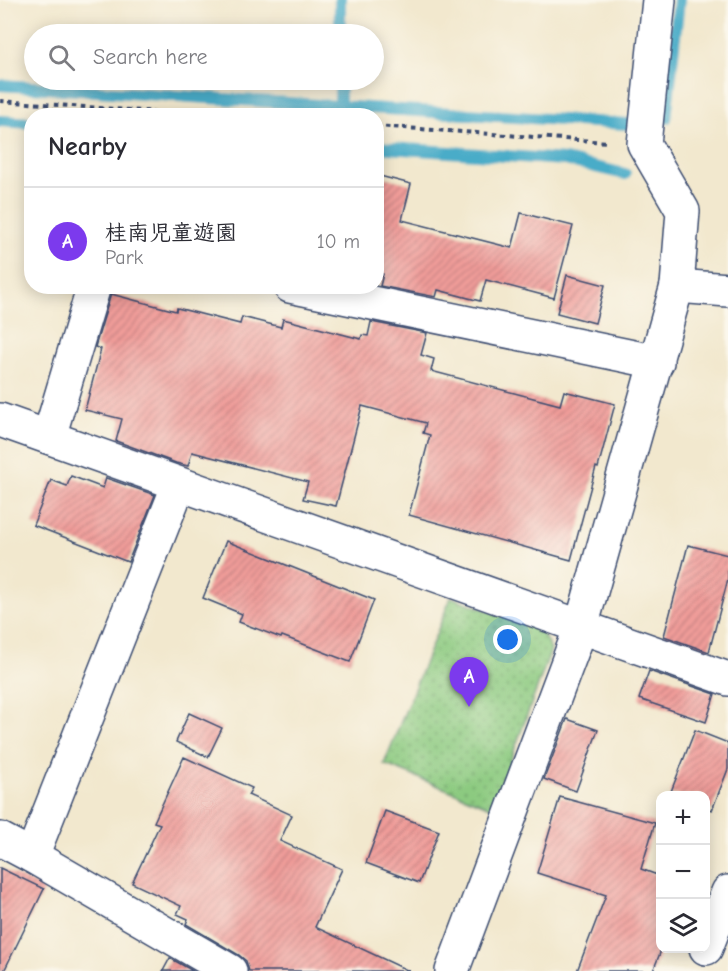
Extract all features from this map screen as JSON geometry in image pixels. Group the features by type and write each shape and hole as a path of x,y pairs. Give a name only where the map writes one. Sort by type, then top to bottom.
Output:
{"street":[{"path":"452,971 581,627 677,286 683,211 644,144 659,0"},
{"path":"677,286 728,290"},
{"path":"49,437 92,294"},
{"path":"329,294 657,362"},
{"path":"0,420 728,679"},
{"path":"32,856 179,484"},
{"path":"0,839 230,971"},
{"path":"710,936 728,892"},
{"path":"696,971 703,953"}],"path":[{"path":"0,101 100,108"},
{"path":"384,127 644,144"}],"green space":[{"path":"451,597 541,630 551,650 493,808 384,764"}],"building":[{"path":"384,177 411,184 402,220 512,248 521,213 573,226 554,298 486,280 480,301 438,290 436,297 384,287"},
{"path":"567,275 605,285 595,323 557,313"},
{"path":"111,294 176,311 177,308 240,324 242,317 281,327 283,319 361,339 362,335 368,336 371,322 427,333 421,355 434,359 431,371 560,405 564,391 615,404 571,560 409,515 430,435 423,433 426,423 362,406 336,506 303,499 308,482 192,452 188,466 116,441 122,419 85,410 101,349 95,347"},
{"path":"71,476 103,488 106,478 155,495 128,562 33,525 51,480 67,486"},
{"path":"226,541 374,600 350,662 239,622 242,614 203,598"},
{"path":"688,545 728,555 728,579 709,652 664,636"},
{"path":"649,671 715,694 706,722 639,699"},
{"path":"189,713 222,728 208,757 176,742"},
{"path":"567,719 598,730 576,791 544,779"},
{"path":"695,730 728,743 728,769 712,810 710,809 710,791 671,791"},
{"path":"184,757 252,788 248,795 292,815 280,841 342,869 315,927 409,971 249,971 246,961 239,955 186,924 188,919 177,914 181,906 132,883 160,824 154,822"},
{"path":"560,797 655,823 641,869 656,875 656,953 660,953 653,971 577,971 606,895 537,873"},
{"path":"385,811 439,831 419,883 366,863"},
{"path":"0,868 44,889 4,971 0,971"},
{"path":"170,958 193,971 163,971"}],"waterway":[{"path":"340,0 340,24"},
{"path":"666,118 679,0"},
{"path":"0,85 24,86"},
{"path":"80,90 370,108"},
{"path":"340,90 340,107"},
{"path":"384,109 627,124"},
{"path":"0,121 24,122"},
{"path":"384,148 565,160 625,174"}],"place":[{"name":"桂南児童遊園","path":"469,707"}]}
